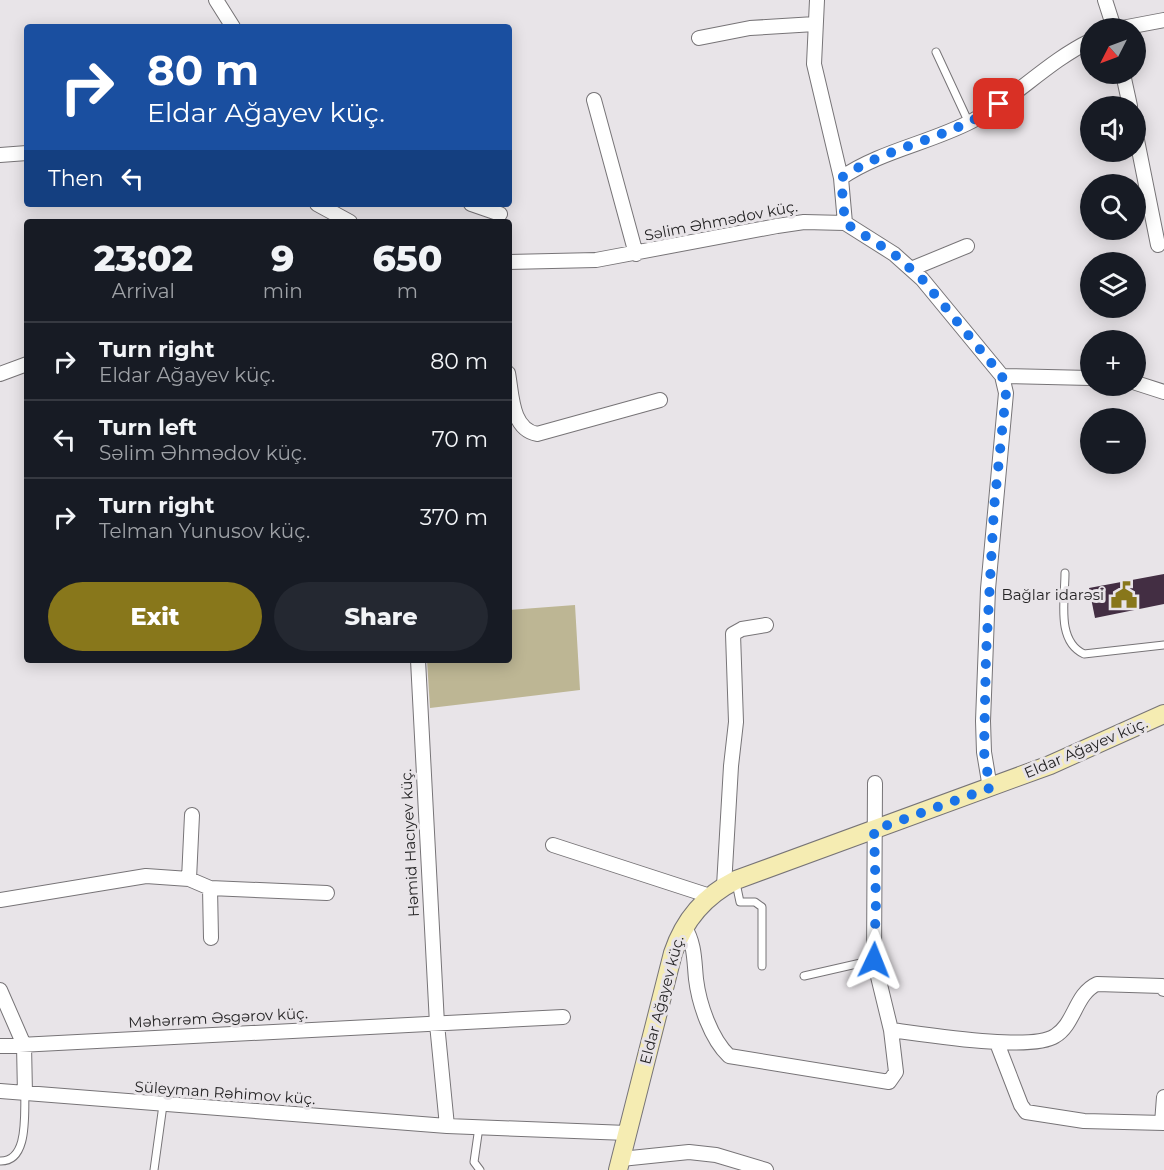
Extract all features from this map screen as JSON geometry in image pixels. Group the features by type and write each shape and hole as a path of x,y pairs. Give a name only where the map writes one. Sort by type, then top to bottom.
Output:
{"main road":[{"name":"Eldar Ağayev küç.","path":"619,1165 673,953 684,926 723,887 1050,765 1164,714"}],"street":[{"path":"216,0 231,24"},
{"path":"817,0 814,64 841,178 845,223 894,254 911,269 1002,376 1006,393 994,508 983,721 984,752 990,788"},
{"path":"1106,0 1111,18"},
{"path":"1146,23 1164,20"},
{"path":"699,38 750,28 815,24"},
{"path":"841,178 866,164 969,123 989,112 1056,61 1080,47"},
{"path":"594,100 636,254"},
{"path":"0,155 24,153"},
{"path":"1141,162 1158,245"},
{"path":"322,207 344,219"},
{"path":"481,207 500,213"},
{"name":"Səlim Əhmədov küç.","path":"512,262 566,263 636,254 804,222 845,223"},
{"path":"911,269 967,246"},
{"path":"0,374 24,365"},
{"path":"1002,376 1080,378"},
{"path":"1146,386 1164,393"},
{"path":"512,392 519,424 526,432 537,434 660,400"},
{"path":"553,845 723,887 736,722 736,680 731,641 733,634 742,629 766,625"},
{"name":"Həmid Hacıyev küç.","path":"418,663 437,1024 447,1125"},
{"path":"684,926 692,940 697,982 704,1012 722,1050 729,1056 889,1083 896,1072 891,1030 874,960 875,783"},
{"path":"189,879 192,815"},
{"path":"0,900 146,876 189,879 210,888 327,893"},
{"path":"210,888 211,938"},
{"path":"891,1030 998,1043 1052,1038 1067,1024 1082,997 1097,984 1163,987"},
{"path":"0,990 24,1045 25,1094"},
{"name":"Məhərrəm Əsgərov küç.","path":"0,1046 563,1017"},
{"path":"998,1043 1021,1105 1026,1112 1034,1115 1084,1121 1163,1123 1164,1097"},
{"name":"Süleyman Rəhimov küç.","path":"0,1091 447,1125 627,1133"},
{"path":"619,1165 689,1152 716,1155 745,1166 766,1170"}],"lane":[{"path":"936,51 969,123"},
{"path":"1065,573 1065,637 1073,649 1084,654 1164,645"},
{"path":"723,887 740,902 755,902 762,907 762,966"},
{"path":"804,976 874,960"},
{"path":"0,1161 8,1161 15,1156 21,1146 25,1094"},
{"path":"154,1170 163,1105"},
{"path":"479,1127 474,1162 480,1170"}],"shaded area":[{"path":"575,605 580,690 430,708 427,663 512,663 512,610"}],"building":[{"path":"1164,574 1164,604 1095,618 1089,588"}],"place":[{"name":"Bağlar idarəsi","path":"1124,595"}],"route":[{"path":"874,960 876,901 874,830 990,788 984,752 983,721 988,589 1006,393 1002,376 922,279 894,254 845,223 841,178 854,169 969,123 999,104"}]}
